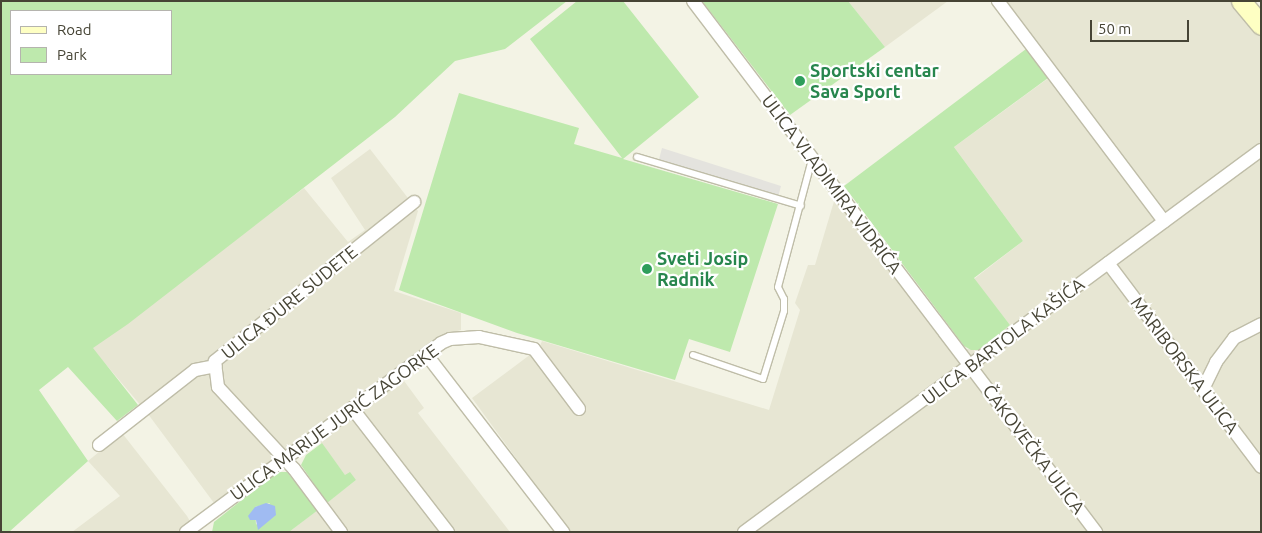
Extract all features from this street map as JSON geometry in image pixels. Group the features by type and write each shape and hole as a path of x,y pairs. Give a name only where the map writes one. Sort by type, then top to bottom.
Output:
{"main road":[{"path":"1241,1 1261,25"}],"street":[{"name":"ULICA VLADIMIRA VIDRIĆA","path":"693,1 971,366"},
{"path":"998,1 1164,221"},
{"name":"ULICA BARTOLA KAŠIĆA","path":"744,532 1261,150"},
{"name":"ULICA ĐURE SUDETE","path":"341,532 284,459 218,386 215,361 414,202"},
{"name":"MARIBORSKA ULICA","path":"1108,263 1261,468"},
{"path":"1202,389 1216,362 1234,338 1261,324"},
{"name":"ULICA MARIJE JURIĆ ZAGORKE","path":"194,529 284,459 441,343 470,336 534,349 579,409"},
{"path":"426,354 563,532"},
{"path":"99,446 195,370 216,366"},
{"name":"ČAKOVEČKA ULICA","path":"971,366 1096,532"},
{"path":"352,408 448,532"}],"lane":[{"path":"637,157 801,206"},
{"path":"693,356 763,379 784,311 784,299 778,287 812,159"}],"shaded area":[{"path":"848,1 948,1 885,47"},
{"path":"1004,1 1233,1 1261,36 1261,532 570,532 472,398 539,348 542,341 769,410 800,310 795,303 808,265 815,265 835,198 956,356 967,349 979,348 1010,325 974,279 1023,241 954,147 1057,72"},
{"path":"662,148 781,186 777,201 657,167"},
{"path":"370,149 418,211 394,291 461,313 461,330 439,336 396,370 424,408 418,413 510,532 289,532 356,480 345,475 312,431 214,503 148,414 92,348 304,188 348,242 365,230 331,178"},
{"path":"122,433 187,516 196,532 72,532 120,496 88,461"}],"green space":[{"path":"1,1 567,1 505,49 455,61 395,117 128,324 93,348 138,405 117,421 68,367 39,390 88,461 9,532 1,532"},
{"path":"577,1 623,1 699,97 623,159 778,204 730,352 689,339 675,380 517,333 399,290 459,93 579,128 574,144 622,158 530,39"},
{"name":"Sportski centar Sava Sport","path":"702,1 848,1 885,47 790,115"},
{"path":"1026,49 1048,78 954,147 1023,241 974,278 1010,325 980,350 971,350 964,346 844,186"},
{"path":"322,443 345,475 350,472 356,480 327,503 301,465 306,455"},
{"path":"277,472 287,472 318,510 289,532 212,532 214,522","holes":["270,503 256,525 255,507"]}],"water":[{"path":"266,503 275,506 276,515 258,530 256,520 250,520 248,516 255,507"}],"place":[{"name":"Sportski centar Sava Sport","path":"800,81"},
{"name":"Sveti Josip Radnik","path":"647,269"}]}
